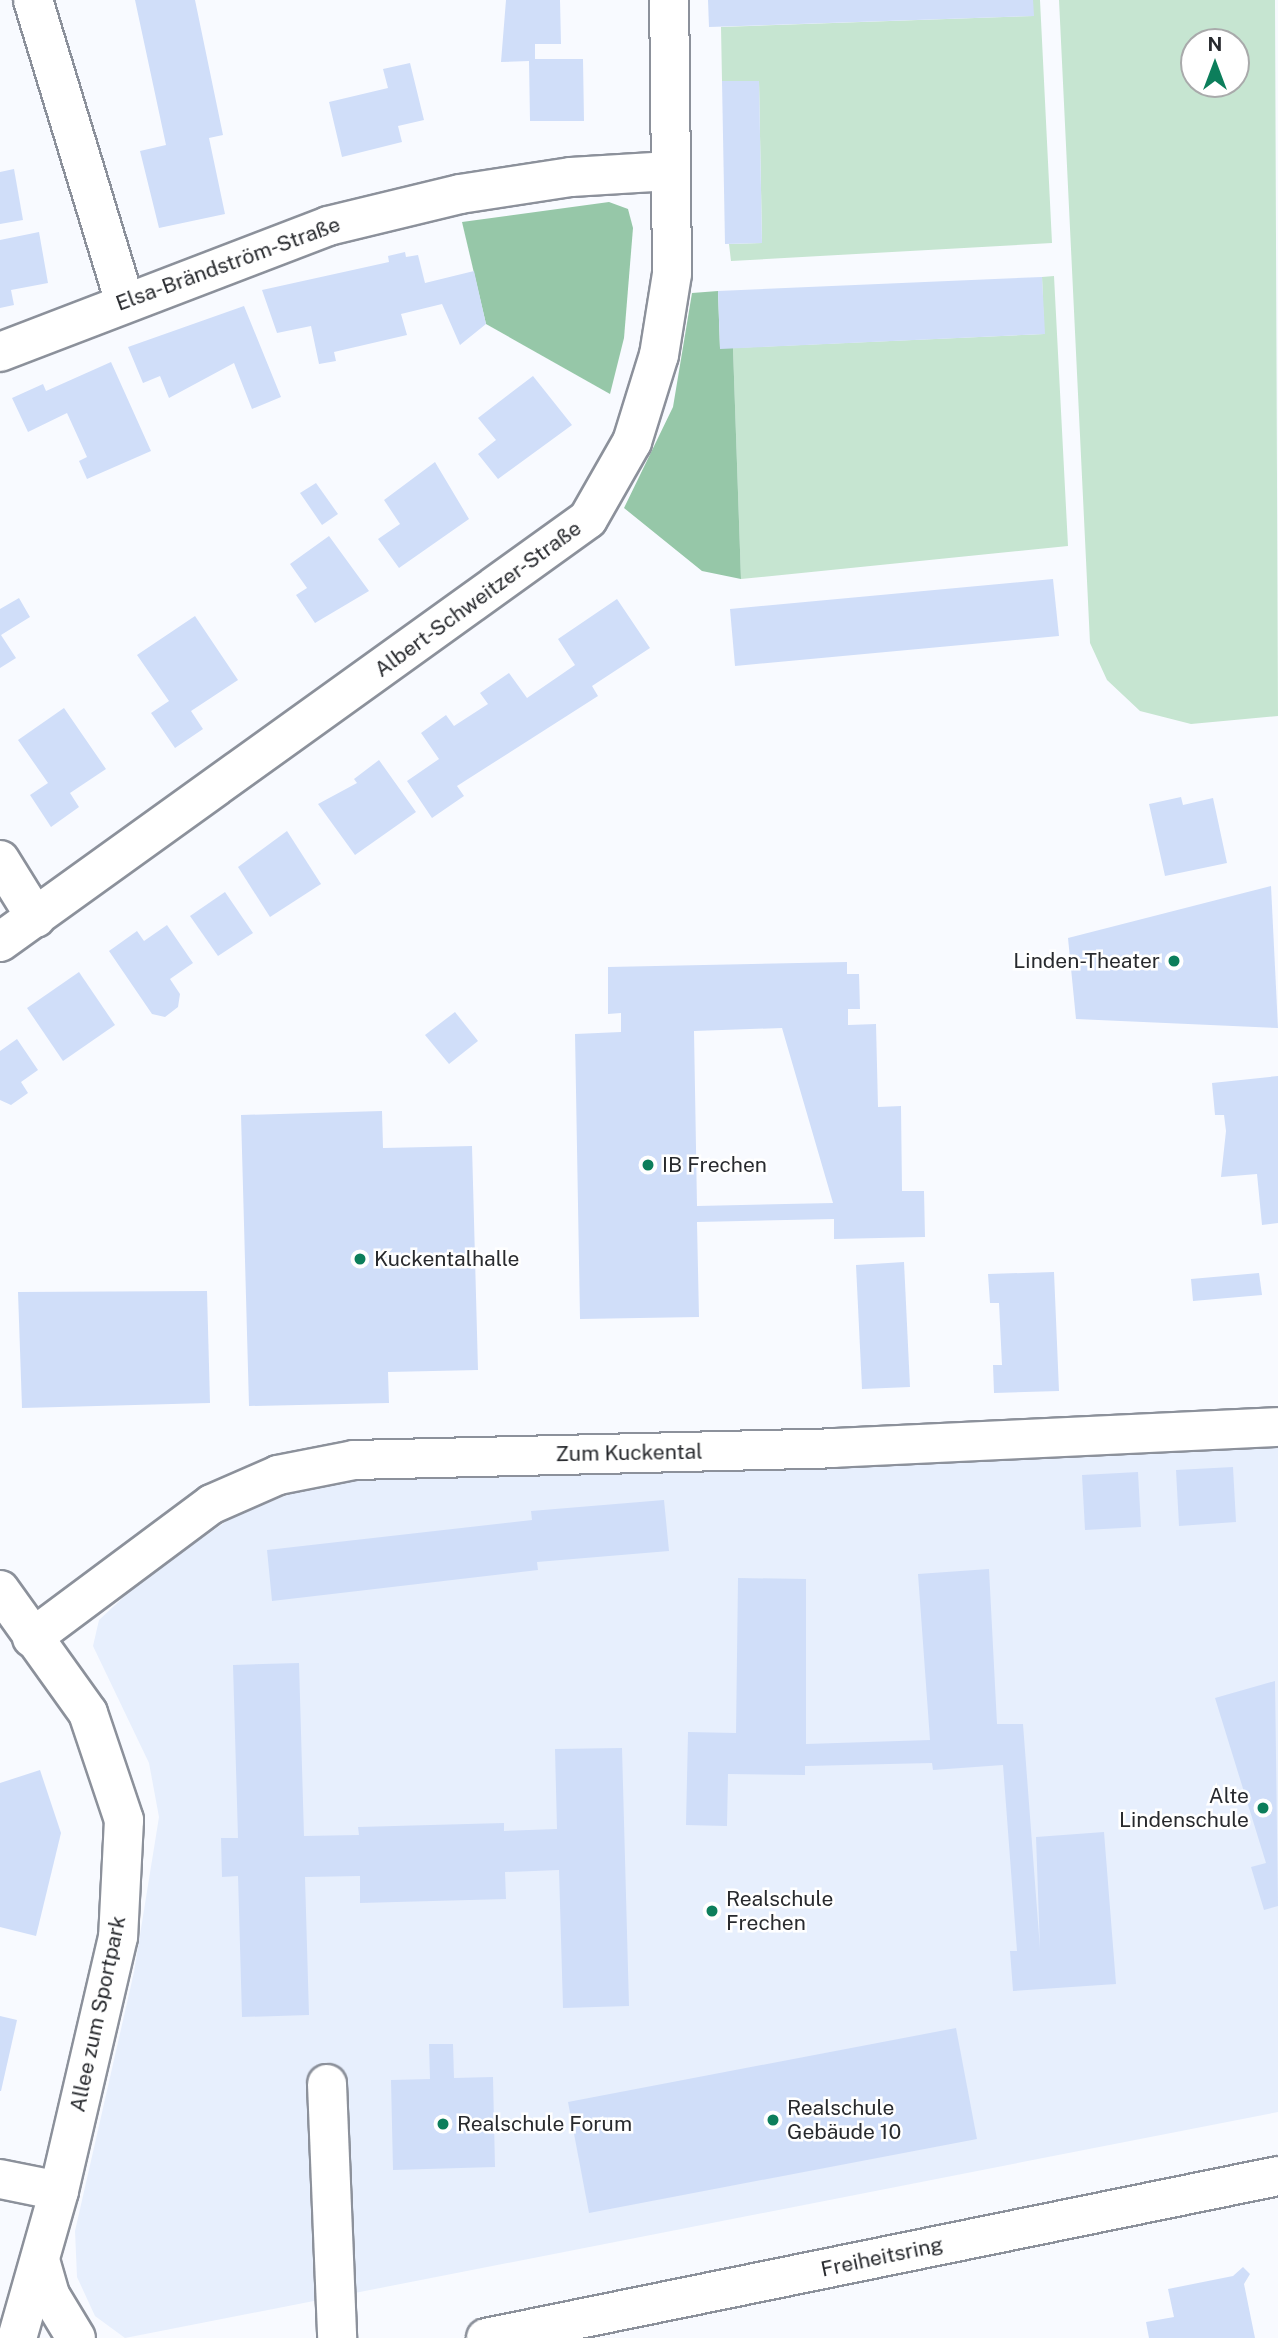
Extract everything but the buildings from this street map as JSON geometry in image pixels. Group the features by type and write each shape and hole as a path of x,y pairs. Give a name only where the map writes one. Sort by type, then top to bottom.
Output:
{"street":[{"path":"33,0 124,300"},
{"name":"Albert-Schweitzer-Straße","path":"0,942 588,519 632,442 659,355 672,274 669,0"},
{"name":"Elsa-Brändström-Straße","path":"0,352 124,300 328,226 460,194 571,177 670,172"},
{"path":"0,860 36,918"},
{"name":"Zum Kuckental","path":"32,1638 212,1504 278,1475 354,1460 833,1448 1278,1427"},
{"name":"Allee zum Sportpark","path":"0,1590 88,1713 124,1820 118,1937 60,2192 17,2338"},
{"path":"327,2084 337,2338"},
{"name":"Freiheitsring","path":"486,2338 1278,2176"},
{"path":"0,2179 60,2192"},
{"path":"40,2260 50,2295 76,2338"}],"shaded area":[{"name":"Realschule Frechen","path":"1278,1443 1278,2112 125,2338 95,2316 77,2277 75,2231 134,1972 159,1817 149,1763 93,1646 99,1620 143,1579 234,1516 323,1481 697,1472"}],"green space":[{"path":"1033,0 1040,0 1052,243 731,261 729,244 762,243 759,81 722,81 721,27 1033,16"},
{"path":"1059,0 1275,0 1278,716 1191,724 1140,711 1107,680 1090,643"},
{"path":"609,202 628,209 633,228 624,338 610,394 486,324 462,222"},
{"path":"1054,276 1068,546 741,579 733,348 1044,334 1042,277"},
{"path":"718,291 720,348 733,348 741,579 702,571 624,508 673,407 692,293"}],"place":[{"name":"Linden-Theater","path":"1174,961"},
{"name":"IB Frechen","path":"648,1165"},
{"name":"Kuckentalhalle","path":"360,1259"},
{"name":"Alte Lindenschule","path":"1263,1808"},
{"name":"Realschule Frechen","path":"712,1911"},
{"name":"Realschule Gebäude 10","path":"773,2120"},
{"name":"Realschule Forum","path":"443,2124"}]}
